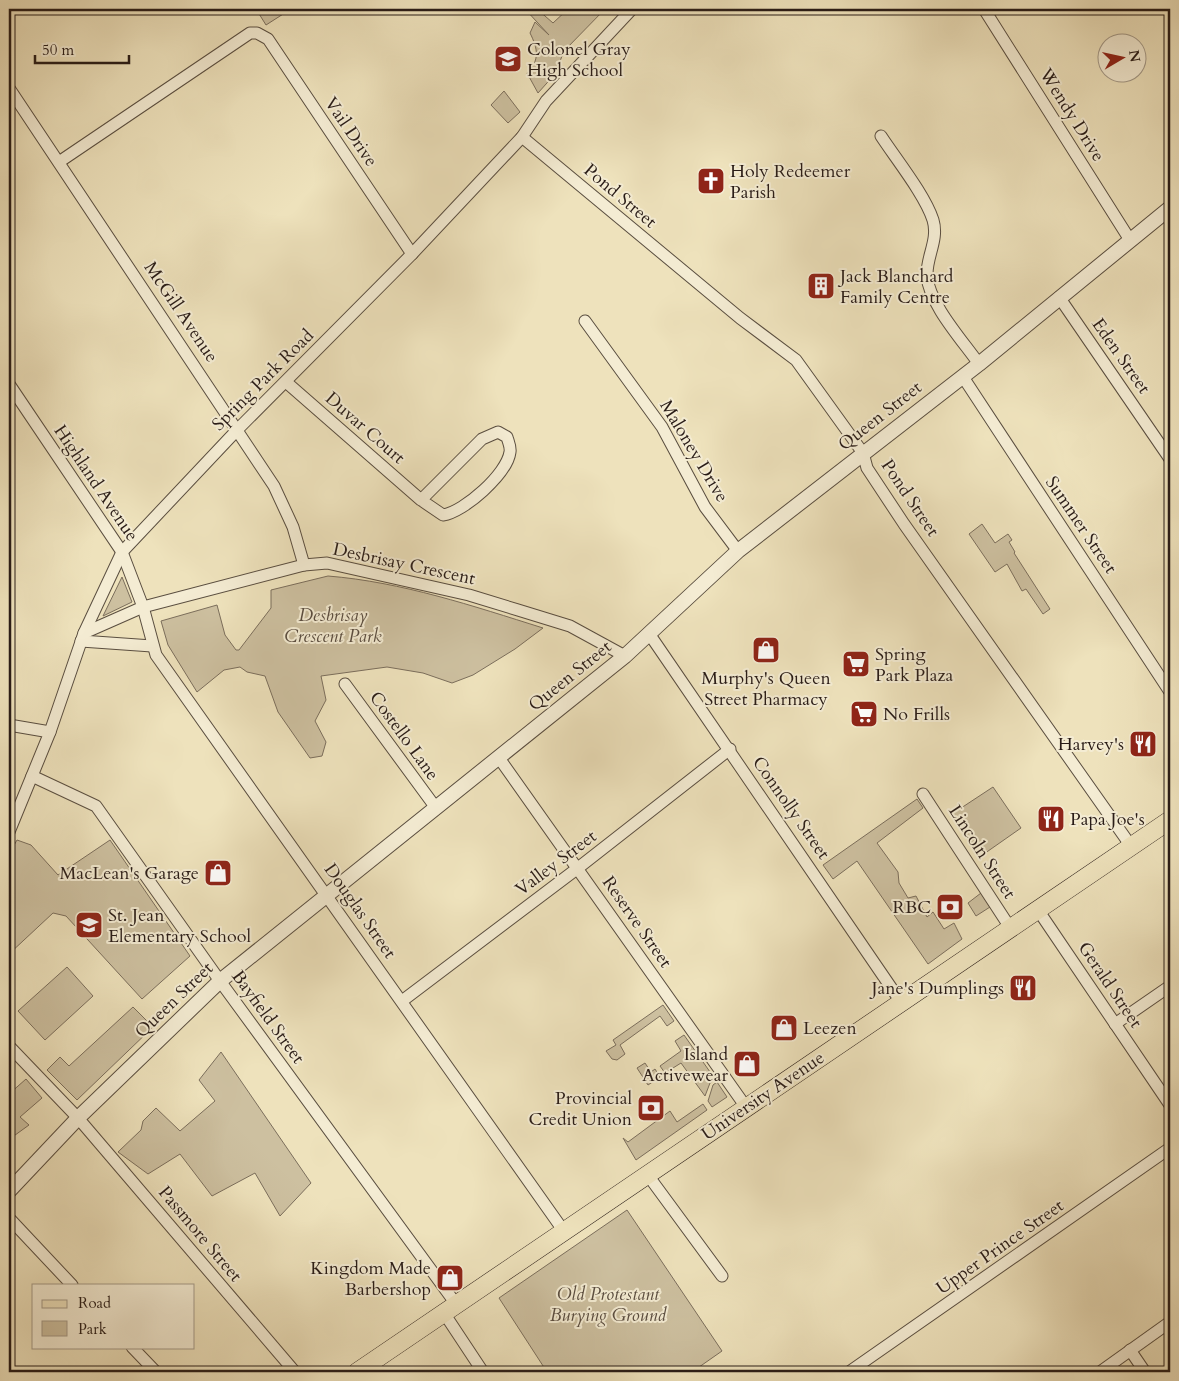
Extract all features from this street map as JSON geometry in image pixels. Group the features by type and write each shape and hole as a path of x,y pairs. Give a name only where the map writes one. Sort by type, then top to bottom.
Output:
{"main road":[{"name":"University Avenue","path":"364,1371 450,1308 563,1230 1012,929 1170,820"}],"street":[{"name":"Spring Park Road","path":"9,832 50,732 82,637 122,552 238,429 412,254 522,137 546,101 632,9"},
{"name":"Wendy Drive","path":"984,9 1130,240"},
{"name":"Vail Drive","path":"59,162 250,33 257,33 268,39 412,254"},
{"name":"McGill Avenue","path":"9,88 13,103 59,162 238,429 282,501 293,527 304,565"},
{"path":"881,136 932,219 935,236 927,266 929,288 938,306 978,364"},
{"name":"Pond Street","path":"522,137 740,318 796,360 863,453 867,468 904,524 1131,846"},
{"name":"Queen Street","path":"9,1191 78,1118 220,981 326,894 625,656 650,635 738,551 963,376 1170,208"},
{"name":"Eden Street","path":"1059,298 1169,453"},
{"name":"Maloney Drive","path":"585,321 662,427 705,507 738,551"},
{"name":"Summer Street","path":"963,376 1170,692"},
{"name":"Duvar Court","path":"286,382 421,500 443,515 452,514 475,498 508,460 511,450 507,437 498,432 482,439 421,500"},
{"name":"Highland Avenue","path":"9,384 122,552 143,607"},
{"name":"Desbrisay Crescent","path":"82,637 143,607 304,565 327,563 468,595 570,626 625,656"},
{"name":"Douglas Street","path":"143,607 152,646 156,655 563,1230"},
{"name":"Connolly Street","path":"650,635 730,749 901,1002"},
{"path":"82,637 152,646"},
{"name":"Costello Lane","path":"345,684 436,808"},
{"path":"9,725 50,732"},
{"name":"Valley Street","path":"402,1001 578,868 730,749"},
{"name":"Reserve Street","path":"498,758 746,1107"},
{"name":"Bayfield Street","path":"32,776 96,806 450,1308 483,1372"},
{"name":"Lincoln Street","path":"923,794 1012,929"},
{"name":"Gerald Street","path":"1038,910 1170,1105"},
{"path":"1116,1024 1170,986"},
{"name":"Passmore Street","path":"9,1046 78,1118 295,1372"},
{"name":"Upper Prince Street","path":"849,1372 1170,1148"},
{"path":"647,1174 722,1276"},
{"path":"9,1218 71,1284"},
{"path":"1100,1372 1170,1322"},
{"path":"133,1348 156,1372"},
{"path":"1130,1350 1145,1372"}],"green space":[{"path":"256,9 291,9 266,25"},
{"path":"525,9 537,9 553,23 568,9 605,9 564,51 555,74 538,93 527,73 536,59 535,44 530,33 535,22 549,35"},
{"path":"504,91 520,112 508,123 491,105"},
{"path":"982,524 995,543 1008,534 1012,540 1009,542 1014,553 1050,609 1043,614 1026,589 1022,591 1007,564 995,572 969,534"},
{"name":"Desbrisay Crescent Park","path":"328,576 410,589 464,603 543,628 515,649 473,675 452,683 423,673 387,667 321,676 326,700 315,721 326,742 322,756 310,758 278,712 265,676 247,672 240,667 224,670 197,692 168,645 161,621 217,605 225,635 236,650 239,650 271,608 271,590"},
{"path":"122,577 132,602 103,616"},
{"path":"993,787 1021,828 981,856 952,814"},
{"path":"917,799 923,808 877,843 898,872 899,883 908,898 916,896 927,917 933,912 944,929 954,923 962,939 928,964 857,861 833,879 823,865"},
{"path":"17,840 31,845 58,875 110,840 190,956 142,999 66,916 53,913 9,954 9,854"},
{"path":"981,893 990,907 976,916 968,903"},
{"path":"67,967 93,996 45,1040 18,1011"},
{"path":"663,1005 674,1021 667,1026 660,1016 620,1045 625,1054 617,1060 612,1059 606,1051 616,1045 613,1040"},
{"path":"133,1007 153,1027 77,1100 47,1070 60,1057 69,1066"},
{"path":"684,1035 715,1079 710,1083 705,1096 681,1063 665,1073 660,1066 681,1051 675,1041"},
{"path":"221,1052 311,1183 280,1216 255,1173 212,1196 180,1154 148,1174 118,1152 141,1130 143,1121 156,1108 180,1131 215,1101 199,1080"},
{"path":"645,1063 651,1072 655,1069 660,1077 648,1085 637,1068"},
{"path":"26,1079 42,1098 20,1117 29,1125 9,1138 9,1094"},
{"path":"717,1082 727,1097 712,1107 708,1101 713,1085"},
{"path":"703,1104 707,1110 636,1160 623,1138 628,1142 670,1111 677,1122"},
{"name":"Old Protestant Burying Ground","path":"627,1210 722,1351 692,1372 547,1372 499,1298"}],"place":[{"name":"Colonel Gray High School","path":"508,59"},
{"name":"Holy Redeemer Parish","path":"711,181"},
{"name":"Jack Blanchard Family Centre","path":"821,286"},
{"name":"Murphy's Queen Street Pharmacy","path":"766,650"},
{"name":"Spring Park Plaza","path":"856,664"},
{"name":"No Frills","path":"864,714"},
{"name":"Harvey's","path":"1143,744"},
{"name":"Papa Joe's","path":"1051,819"},
{"name":"MacLean's Garage","path":"218,873"},
{"name":"RBC","path":"950,907"},
{"name":"St. Jean Elementary School","path":"89,925"},
{"name":"Jane's Dumplings","path":"1023,988"},
{"name":"Leezen","path":"784,1028"},
{"name":"Island Activewear","path":"747,1064"},
{"name":"Provincial Credit Union","path":"651,1108"},
{"name":"Kingdom Made Barbershop","path":"450,1278"}]}
